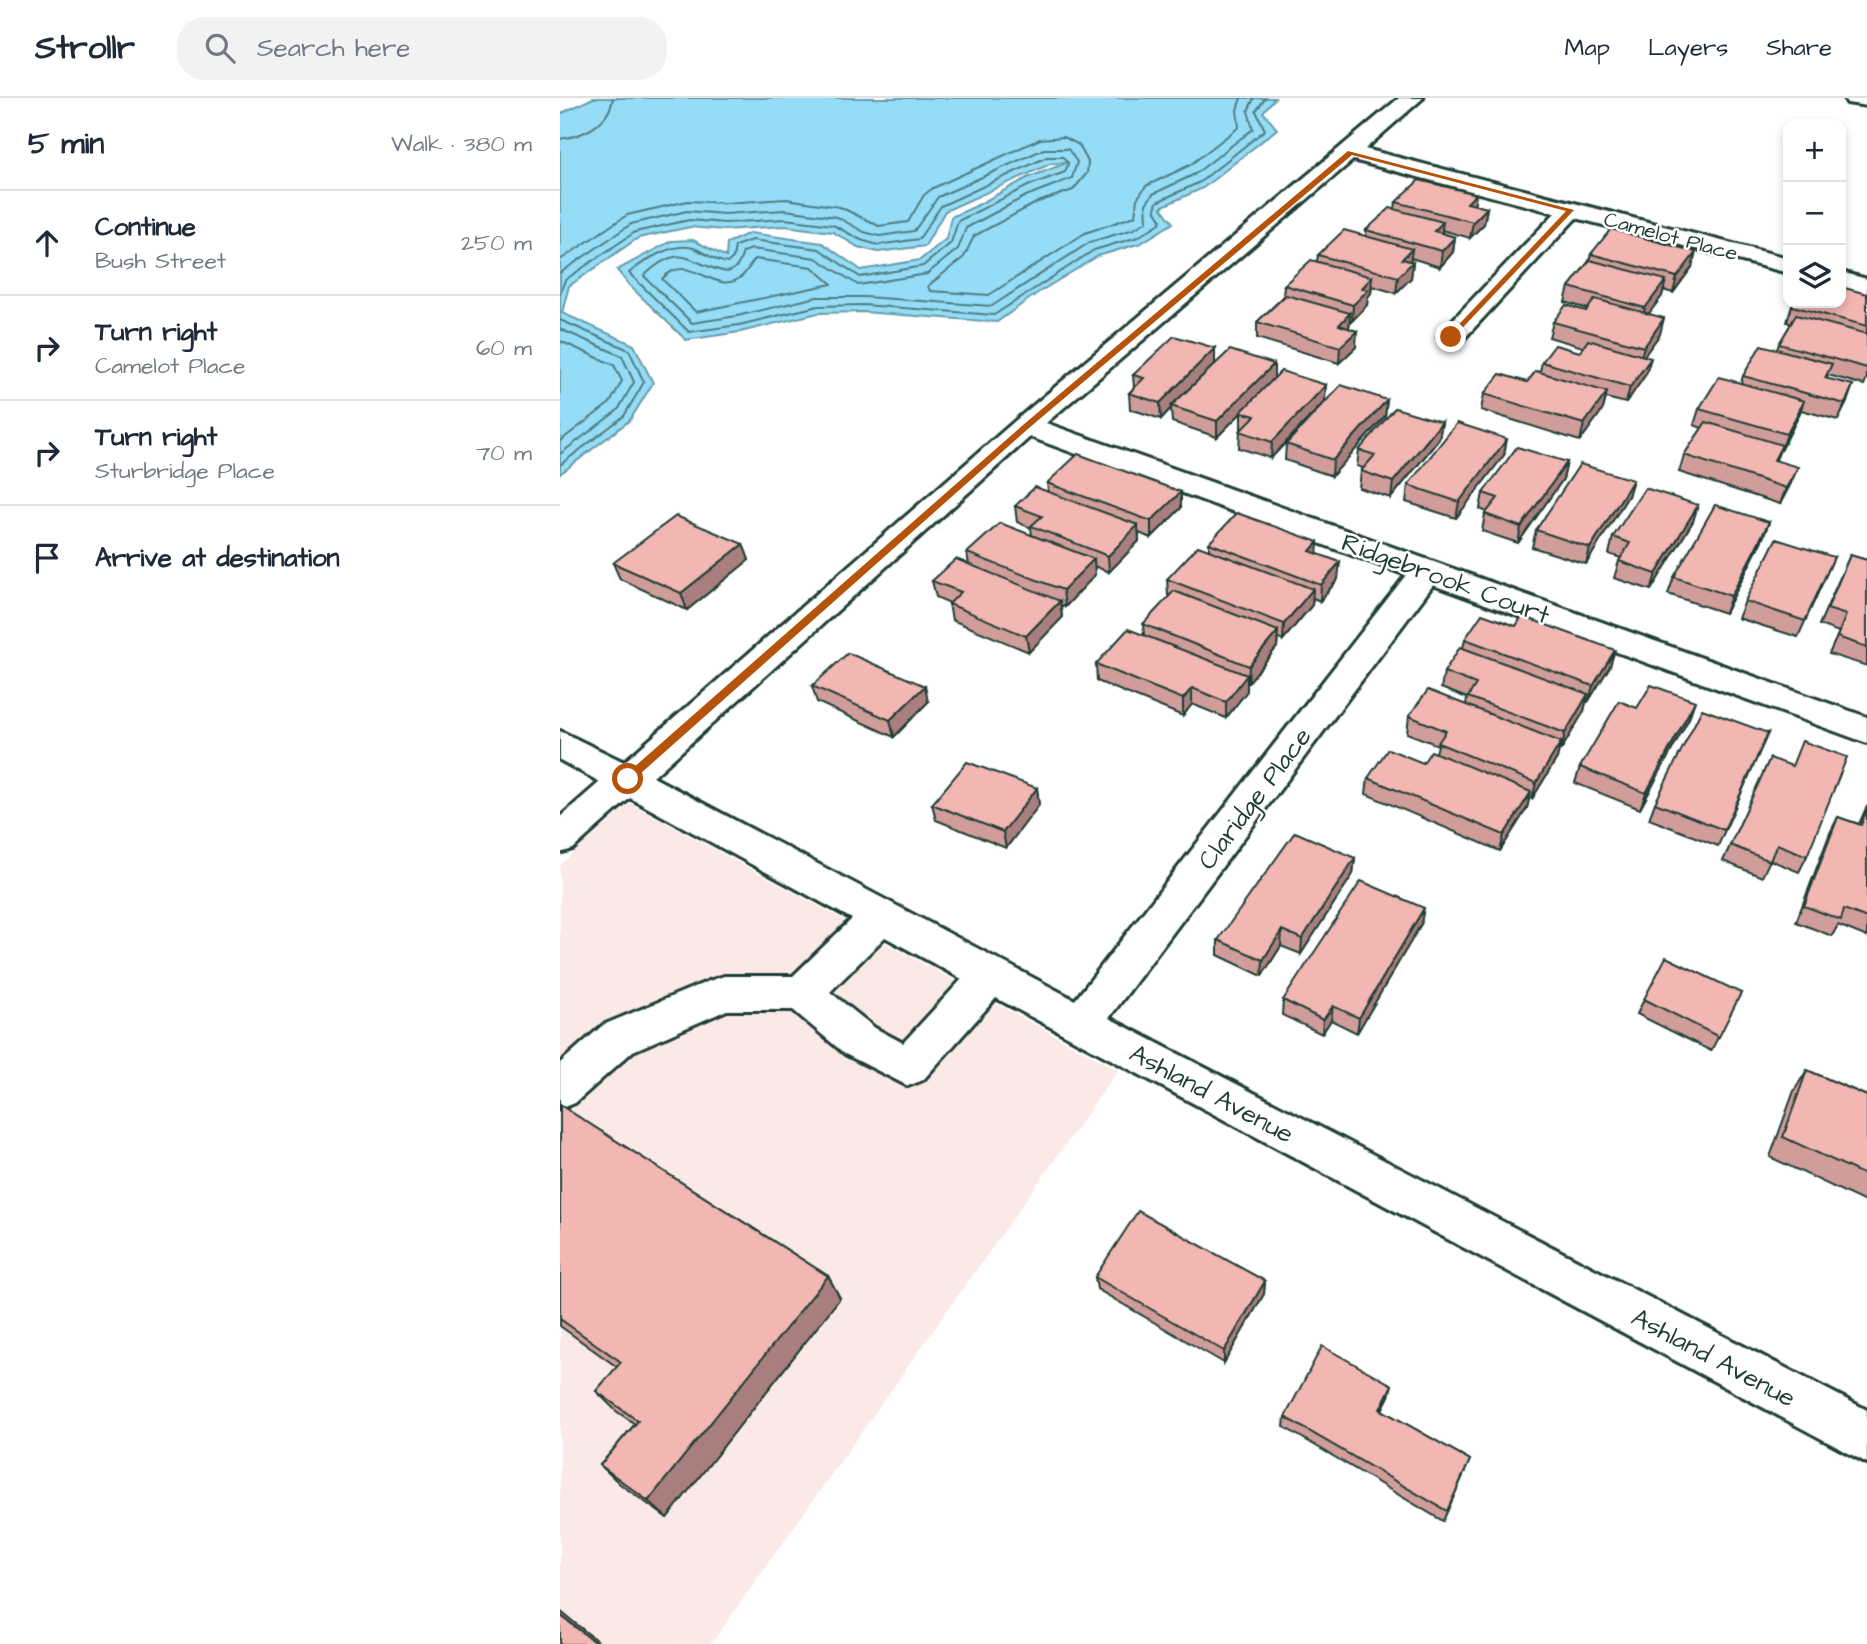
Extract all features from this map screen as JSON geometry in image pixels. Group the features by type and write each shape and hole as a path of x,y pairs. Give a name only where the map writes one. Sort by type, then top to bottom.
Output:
{"street":[{"path":"560,839 1026,426 1412,98"},
{"path":"1855,98 1867,100"},
{"name":"Camelot Place","path":"1350,152 1783,266"},
{"path":"1451,337 1571,210"},
{"path":"1846,281 1867,287"},
{"name":"Ridgebrook Court","path":"1026,426 1867,730"},
{"name":"Claridge Place","path":"1081,1024 1426,571"},
{"name":"Ashland Avenue","path":"560,744 990,976 1867,1437"},
{"path":"802,993 881,916"},
{"path":"560,1090 618,1038 724,993 802,993 860,1041 908,1067 990,976"}],"shaded area":[{"path":"630,803 1118,1070 711,1644 560,1644 560,865"}],"water":[{"path":"593,98 1275,98 1263,112 1277,129 1203,188 1161,207 1173,223 1141,243 1098,256 1039,292 997,322 863,312 818,313 740,332 686,340 617,270 671,241 693,240 726,257 727,243 750,233 822,243 861,270 920,260 946,239 951,217 1027,178 1069,162 1050,164 945,211 925,246 878,252 858,247 833,232 784,226 725,230 690,227 638,238 569,286 562,313 634,345 653,383 630,420 560,474 560,114"}],"building":[{"path":"1419,180 1476,194 1467,203 1487,208 1473,222 1396,202"},
{"path":"1390,208 1443,222 1434,231 1455,237 1442,251 1366,230"},
{"path":"1611,229 1696,252 1677,277 1591,254"},
{"path":"1344,230 1412,249 1402,259 1413,262 1398,277 1318,255"},
{"path":"1311,260 1372,277 1362,288 1368,290 1353,305 1284,285"},
{"path":"1590,260 1666,280 1645,308 1569,287"},
{"path":"1846,288 1867,294 1867,326 1800,308 1846,308"},
{"path":"1286,295 1350,313 1339,325 1357,331 1340,347 1257,322"},
{"path":"1595,299 1664,318 1644,347 1553,322 1566,305 1586,311"},
{"path":"1796,315 1867,334 1867,368 1779,344"},
{"path":"1174,336 1215,348 1160,403 1129,393 1144,378 1133,375"},
{"path":"1588,340 1651,358 1630,387 1542,362 1555,345 1580,352"},
{"path":"1761,345 1832,364 1825,378 1853,385 1845,404 1743,376"},
{"path":"1230,350 1274,364 1217,421 1171,406"},
{"path":"1281,371 1326,385 1272,442 1240,431 1255,416 1241,412"},
{"path":"1536,371 1607,392 1584,424 1484,394 1500,374 1527,382"},
{"path":"1719,377 1804,401 1787,434 1699,409"},
{"path":"1341,385 1387,400 1333,460 1286,444"},
{"path":"1395,408 1442,422 1393,482 1361,471 1375,455 1359,450"},
{"path":"1706,422 1782,445 1774,460 1798,467 1786,488 1684,455"},
{"path":"1457,423 1507,439 1459,502 1408,485"},
{"path":"1517,447 1567,462 1521,527 1485,514 1498,498 1483,493"},
{"path":"1078,454 1181,492 1151,521 1047,483"},
{"path":"1580,464 1633,480 1590,548 1536,530"},
{"path":"1035,487 1138,525 1108,556 1031,526 1042,516 1015,506"},
{"path":"1645,488 1698,505 1656,574 1619,561 1630,543 1613,537"},
{"path":"1715,505 1769,522 1731,596 1674,577"},
{"path":"1237,513 1318,542 1310,551 1340,562 1321,585 1209,543"},
{"path":"676,516 743,544 681,593 613,563"},
{"path":"1000,523 1094,559 1063,590 967,553"},
{"path":"1776,539 1834,557 1805,621 1745,601"},
{"path":"1198,546 1313,589 1284,624 1167,579"},
{"path":"1850,555 1867,560 1867,647 1837,637 1846,615 1827,609"},
{"path":"956,559 1060,601 1026,636 949,604 961,592 932,581"},
{"path":"1174,591 1278,631 1249,666 1143,624"},
{"path":"1482,614 1516,626 1522,616 1615,650 1593,686 1465,639"},
{"path":"1128,629 1247,675 1226,702 1192,688 1183,699 1096,664"},
{"path":"1460,647 1588,694 1565,733 1468,697 1476,684 1444,672"},
{"path":"848,653 925,686 890,720 812,686"},
{"path":"1651,685 1695,701 1646,793 1580,767 1619,701 1637,708"},
{"path":"1428,690 1561,742 1536,783 1438,743 1446,731 1409,716"},
{"path":"1702,709 1768,733 1724,830 1655,803"},
{"path":"1802,741 1847,757 1807,856 1777,844 1770,861 1730,845 1770,758 1792,766"},
{"path":"1388,749 1423,763 1431,751 1531,792 1504,835 1368,778"},
{"path":"967,762 1037,788 1003,832 932,804"},
{"path":"1867,809 1867,918 1844,909 1841,920 1804,906 1838,817 1861,825"},
{"path":"1295,832 1355,858 1302,939 1282,930 1263,960 1218,940"},
{"path":"1361,881 1424,908 1359,1018 1333,1006 1323,1020 1283,1000"},
{"path":"1666,957 1741,993 1719,1037 1644,999"},
{"path":"1807,1070 1867,1096 1867,1176 1783,1137"},
{"path":"560,1105 828,1276 648,1501 600,1465 638,1421 596,1391 621,1362 560,1319"},
{"path":"1138,1211 1265,1281 1224,1351 1095,1277"},
{"path":"1322,1346 1392,1385 1380,1409 1470,1460 1447,1511 1285,1417"},
{"path":"560,1615 597,1644 560,1644"}],"route":[{"path":"628,779 1026,426 1350,152 1571,210 1451,337"}]}
